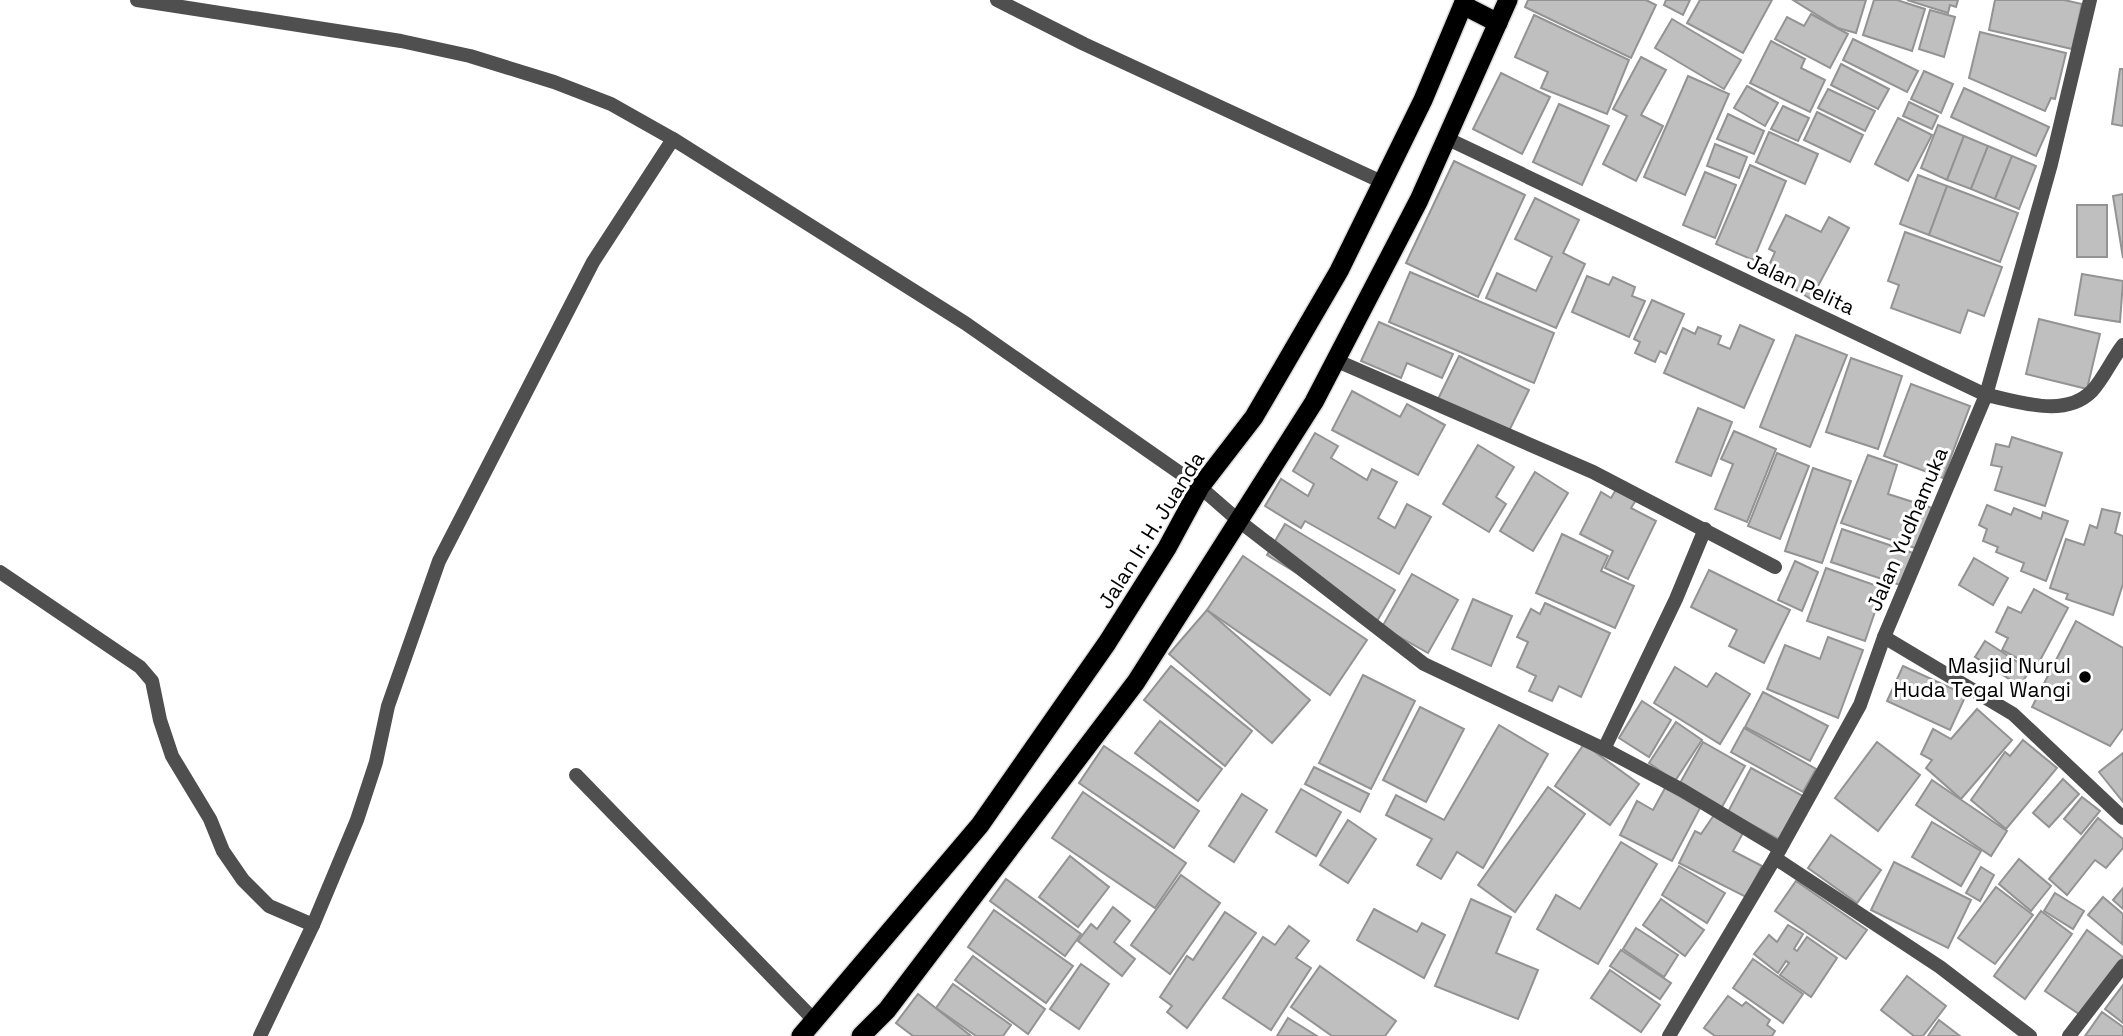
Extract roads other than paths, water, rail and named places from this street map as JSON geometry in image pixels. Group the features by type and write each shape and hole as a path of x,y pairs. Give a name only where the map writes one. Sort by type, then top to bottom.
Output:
{"highway":[{"path":"861,1036 887,1010 1136,682 1314,402 1448,139 1508,0"},
{"name":"Jalan Ir. H. Juanda","path":"801,1036 980,825 1054,723 1167,548 1200,487 1254,417 1339,271 1423,100 1464,2"},
{"path":"1464,2 1499,23"}],"street":[{"path":"137,0 401,41 470,56 554,82 611,104 673,139 965,323 1200,487 1239,521 1424,664 1604,749 1682,790 1778,853 1940,967 2030,1036"},
{"path":"997,0 1084,44 1382,182"},
{"name":"Jalan Yudhamuka","path":"1669,1036 1778,853 1860,705 1884,637 1986,395 2051,164 2090,0"},
{"path":"260,1036 313,925 357,820 376,762 388,706 439,561 593,262 673,139"},
{"name":"Jalan Pelita","path":"1448,139 1986,395 2056,408 2077,401 2091,392 2123,345"},
{"path":"1335,360 1594,472 1775,567"},
{"path":"1604,749 1676,599 1705,529"},
{"path":"2,577 140,667 152,681 165,738 210,819 223,851 243,880 269,906 313,925"},
{"path":"1884,637 2013,714 2123,818"},
{"path":"576,775 815,1021"},
{"path":"2069,1036 2123,966"}],"place":[{"name":"Masjid Nurul Huda Tegal Wangi","path":"2085,677"}]}
